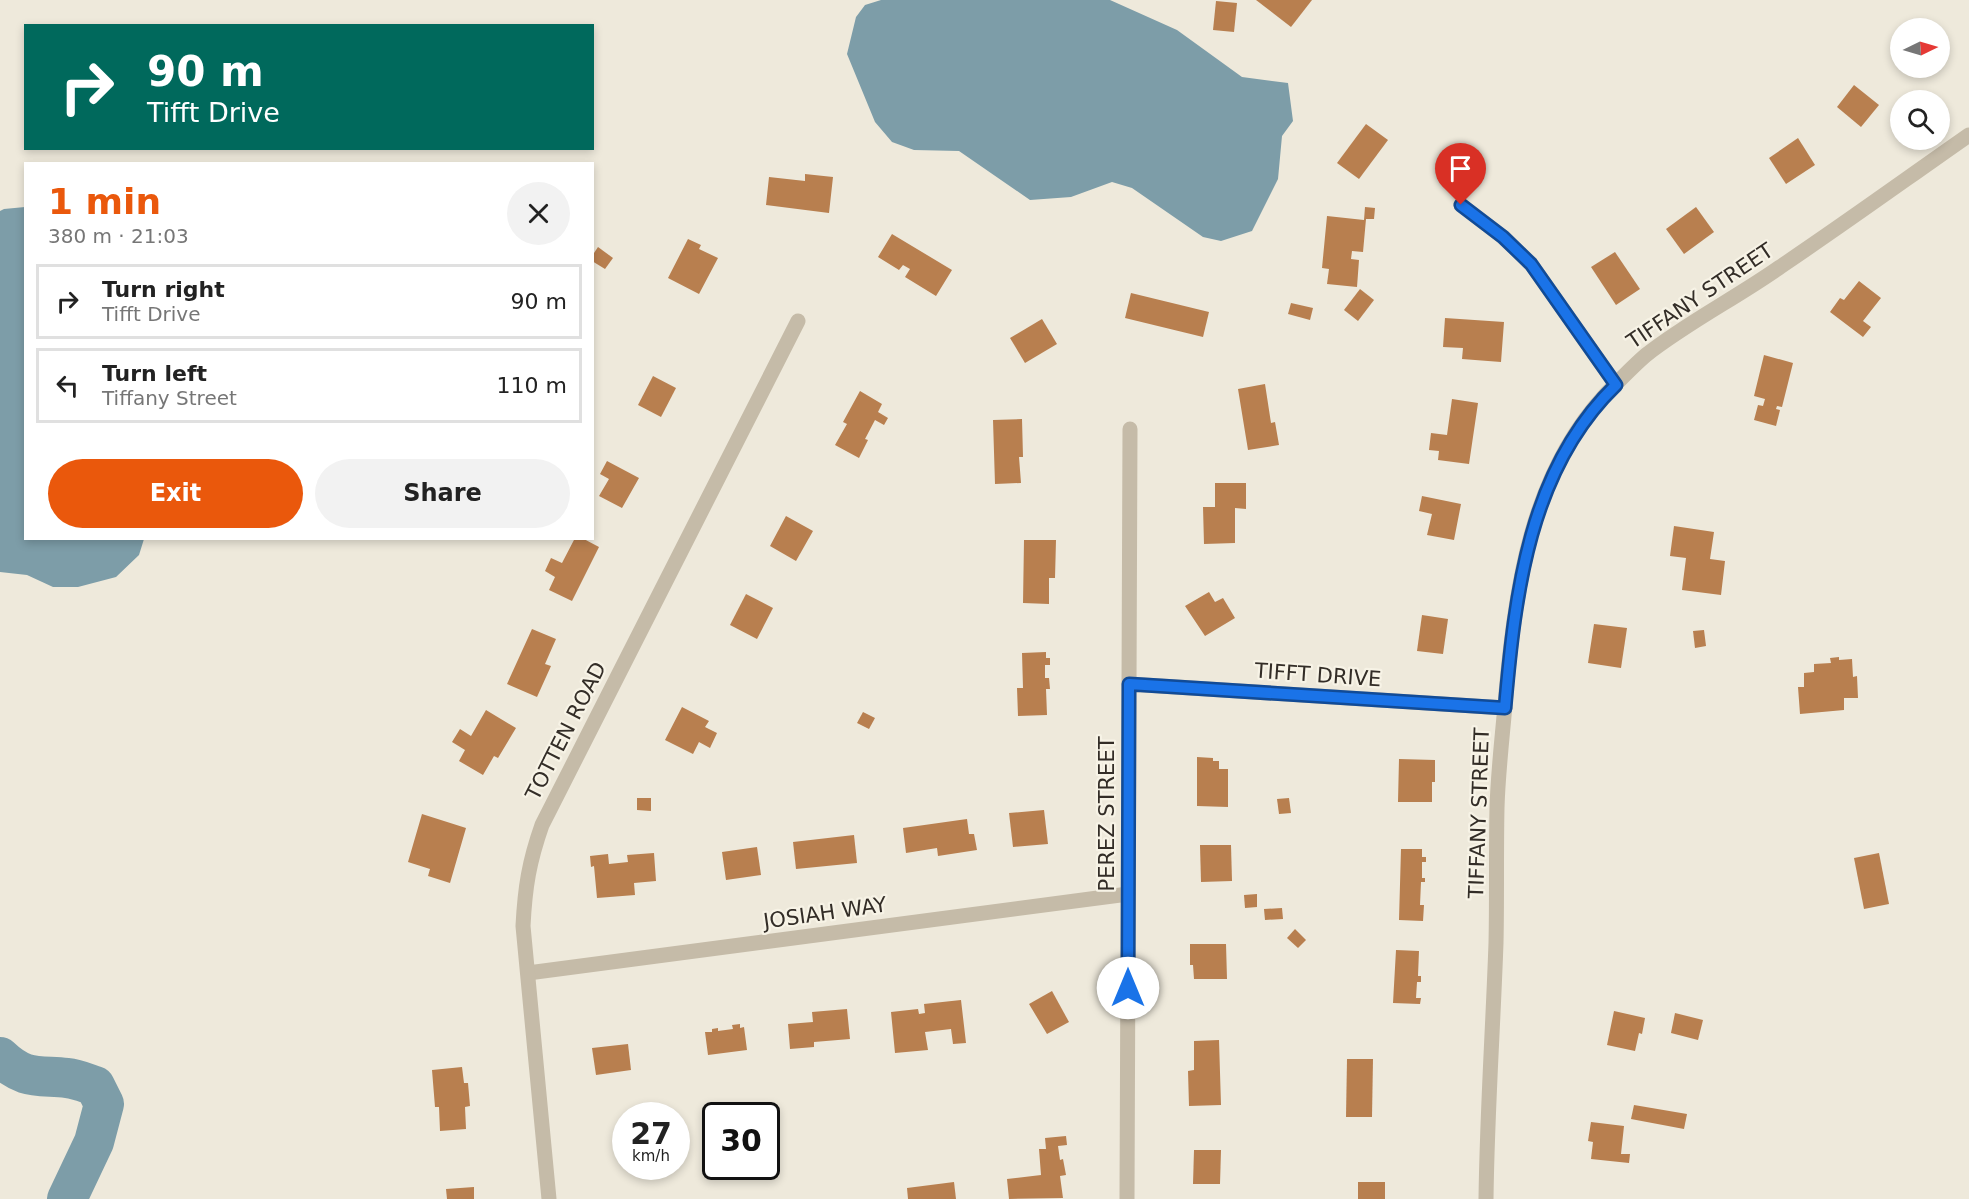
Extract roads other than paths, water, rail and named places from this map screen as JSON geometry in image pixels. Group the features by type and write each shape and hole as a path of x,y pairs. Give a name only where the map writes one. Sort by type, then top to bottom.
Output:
{"street":[{"name":"TIFFANY STREET","path":"1486,1199 1488,1099 1495,969 1497,806 1518,591 1536,515 1565,452 1583,422 1604,396 1645,356 1688,325 1779,268 1969,135"},
{"path":"1461,205 1503,237 1531,264 1616,385"},
{"name":"TOTTEN ROAD","path":"549,1199 524,926 525,893 530,859 542,825 798,321"},
{"name":"PEREZ STREET","path":"1127,1199 1130,429"},
{"name":"TIFFT DRIVE","path":"1129,684 1505,708"},
{"name":"JOSIAH WAY","path":"528,973 1128,894"}],"water":[{"path":"881,0 1110,0 1177,30 1242,77 1288,83 1293,121 1282,136 1278,179 1252,231 1221,241 1203,237 1132,188 1112,182 1071,197 1030,200 959,151 914,150 892,142 875,122 847,54 856,17 865,5"},
{"path":"24,207 24,540 144,540 139,555 116,577 78,587 53,587 27,575 0,572 0,211"}],"waterway":[{"path":"0,1057 16,1070 24,1073 71,1079 95,1086 104,1104 94,1142 67,1199"}]}
